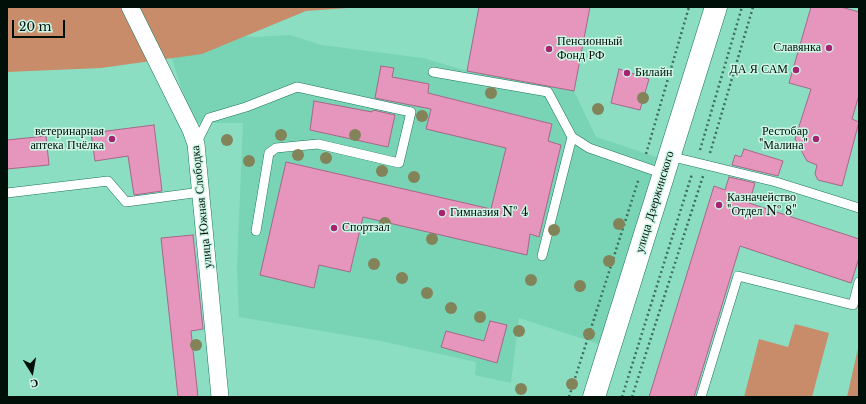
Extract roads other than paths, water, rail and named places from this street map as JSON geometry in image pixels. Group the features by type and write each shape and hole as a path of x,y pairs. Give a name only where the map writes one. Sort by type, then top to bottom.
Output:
{"main road":[{"name":"улица Дзержинского","path":"594,397 667,165 712,9"}],"street":[{"name":"улица Южная Слободка","path":"130,7 191,130 196,144 220,397"}],"lane":[{"path":"433,72 548,92 572,138 589,148 643,166 696,163 776,182 859,208"},
{"path":"196,144 209,118 246,108 297,86 410,112 399,163 318,144 276,148 269,153 256,231"},
{"path":"542,256 572,138"},
{"path":"7,193 108,181 126,202 201,192"},
{"path":"701,397 738,276 853,305 859,282"}],"place":[{"name":"Славянка","path":"829,48"},
{"name":"Пенсионный Фонд РФ","path":"549,49"},
{"name":"ДА Я САМ","path":"796,70"},
{"name":"Билайн","path":"627,73"},
{"name":"ветеринарная аптека Пчёлка","path":"112,139"},
{"name":"Рестобар \"Малина\"","path":"816,139"},
{"name":"Казначейство \"Отдел № 8\"","path":"719,205"},
{"name":"Гимназия № 4","path":"442,213"},
{"name":"Спортзал","path":"334,228"}]}
